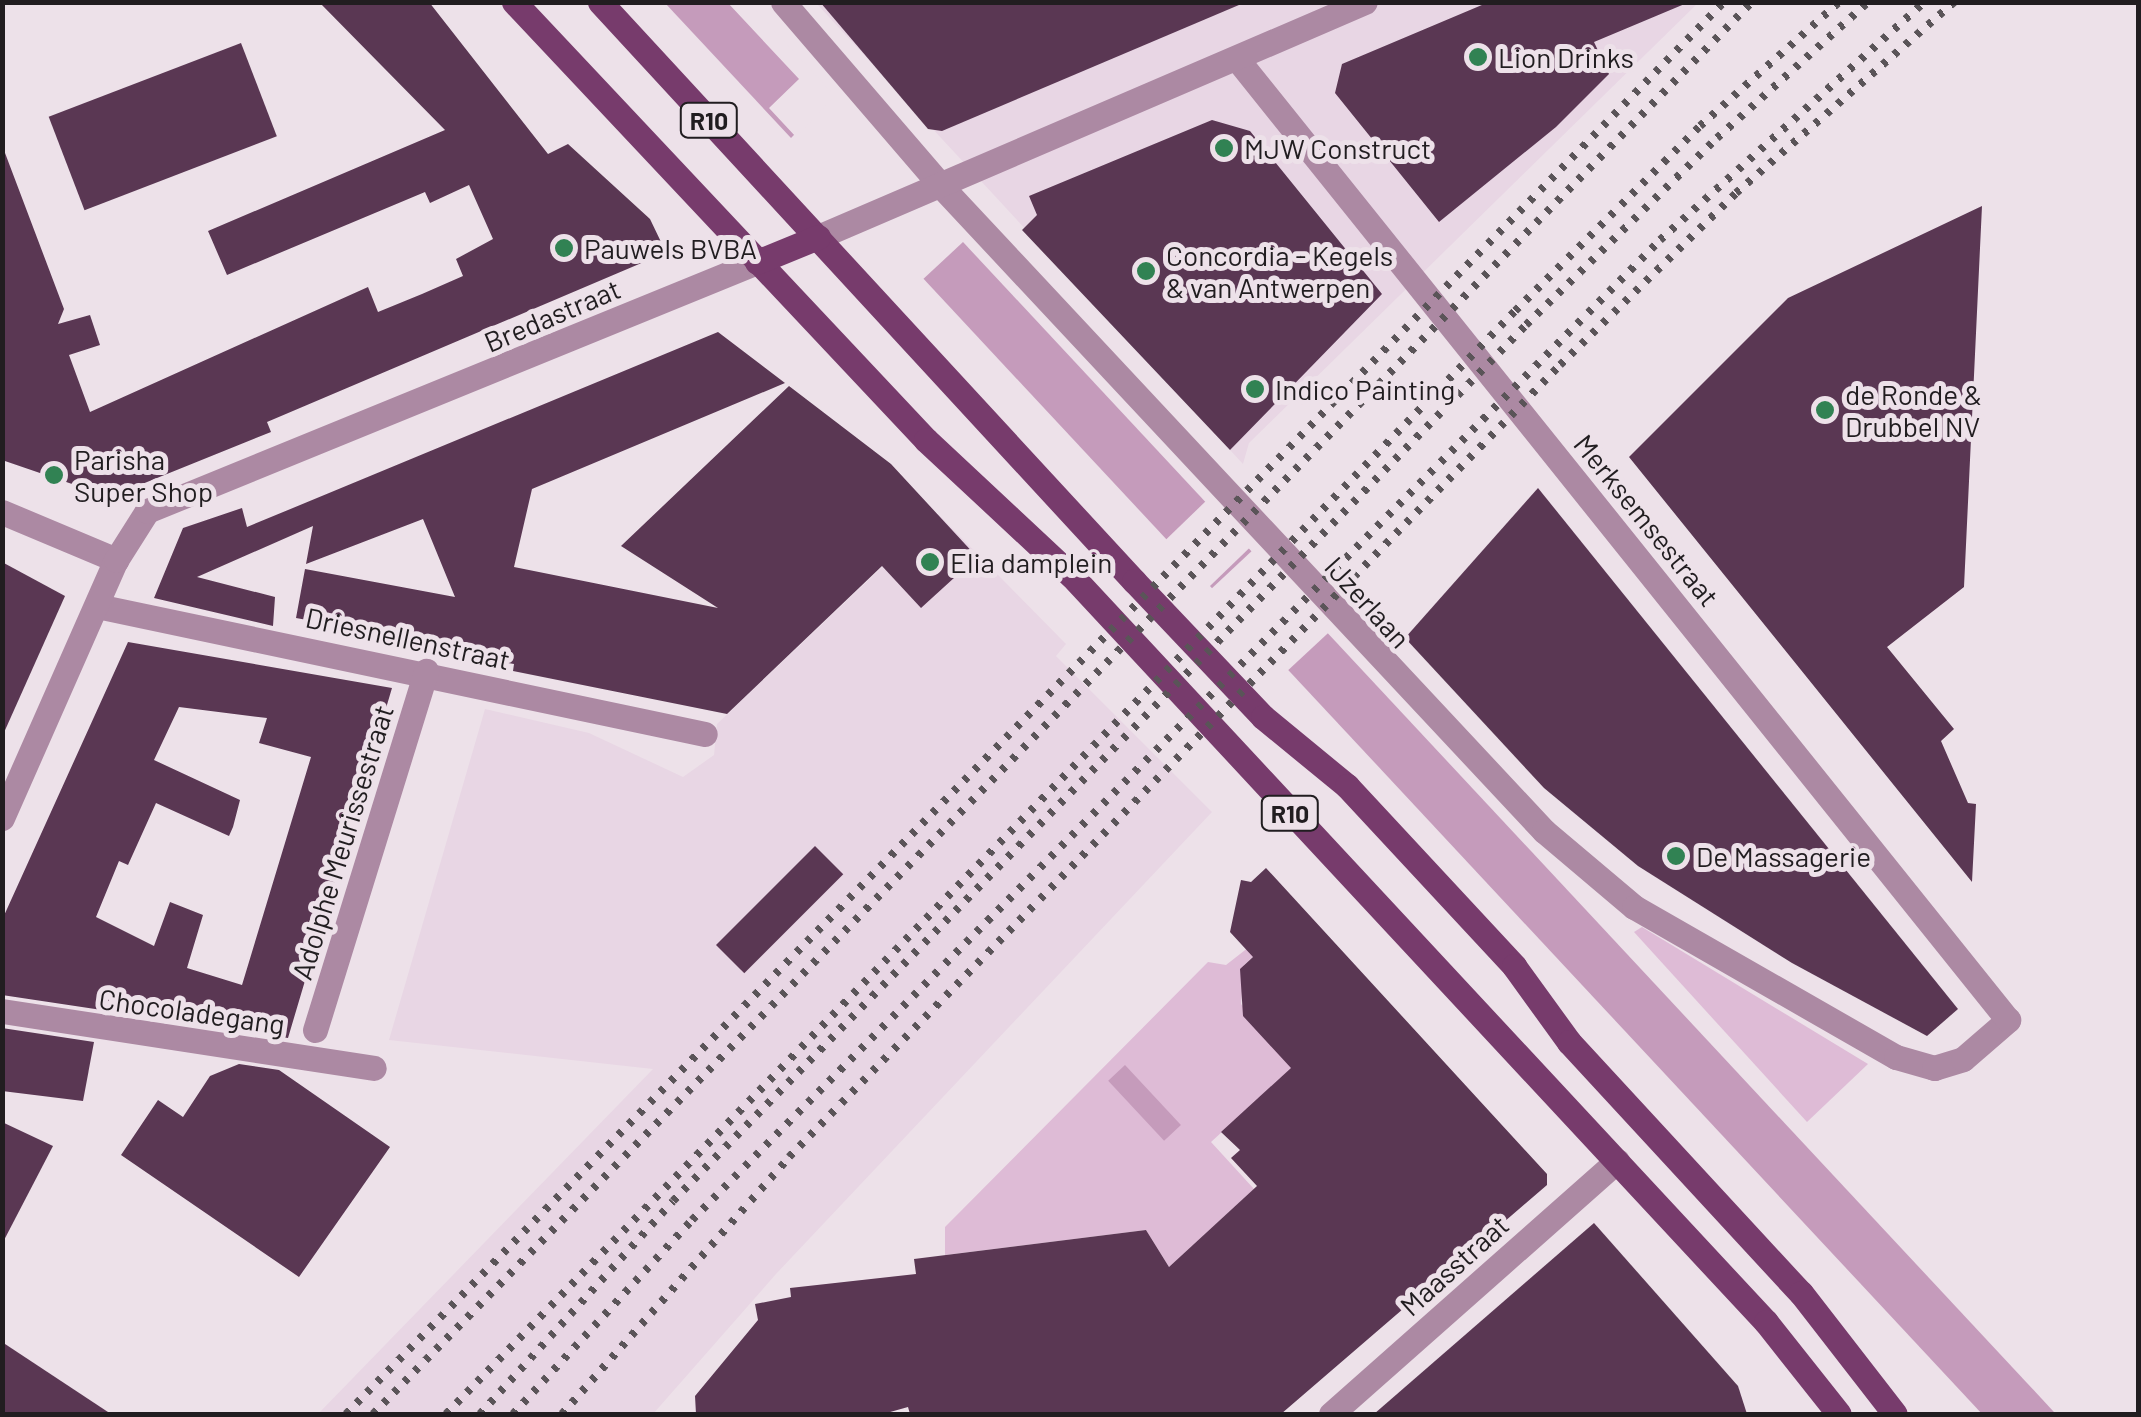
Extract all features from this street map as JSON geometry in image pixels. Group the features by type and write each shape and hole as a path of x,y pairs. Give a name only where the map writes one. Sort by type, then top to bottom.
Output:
{"main road":[{"name":"R10","path":"514,2 926,440 1036,539 1617,1161 1811,1377 1839,1414"},
{"name":"R10","path":"600,2 1237,690 1347,786 1502,952 1569,1042 1848,1348 1895,1414"},
{"name":"Bredastraat","path":"757,262 818,237"}],"street":[{"name":"IJzerlaan","path":"783,2 940,186 1531,818 1634,907 1914,1066 1934,1068 1963,1059 2008,1020"},
{"name":"Bredastraat","path":"818,237 1366,2"},
{"name":"Merksemsestraat","path":"1237,59 2008,1020"},
{"name":"Bredastraat","path":"2,818 134,524 168,500 757,262"},
{"path":"2,512 116,560"},
{"name":"Driesnellenstraat","path":"97,606 426,671 705,734"},
{"name":"Adolphe Meurissestraat","path":"315,1030 426,671"},
{"name":"Chocoladegang","path":"2,1011 374,1068"},
{"name":"Maasstraat","path":"1331,1414 1617,1161"}],"shaded area":[{"path":"665,3 741,3 830,98 791,138"},
{"path":"816,3 1698,3 1249,443 1243,464"},
{"path":"963,242 2055,1413 1982,1414 924,279"},
{"path":"938,514 1066,644 1056,656 1212,812 776,1274 653,1414 318,1414 653,1069 389,1040 485,709 589,733 683,777 714,755 717,724"},
{"path":"1642,927 1868,1064 1807,1122 1634,932"},
{"path":"1249,947 1256,954 1244,965 1241,1004 1296,1064 1211,1142 1254,1189 1169,1267 1146,1230 945,1255 945,1227 1208,962 1226,965"},
{"path":"1125,1065 1181,1125 1164,1141 1108,1081"}],"pier":[{"path":"748,2 835,96 796,137 769,108 799,79 728,3"},
{"path":"1208,499 1252,545 1207,589 1163,543"},
{"path":"1255,548 1331,630 1285,674 1208,592"}],"building":[{"path":"319,2 429,2 548,154 568,144 650,219 662,244 658,256 267,422 271,432 110,497 2,460 2,145 64,309 58,324 90,315 100,345 69,355 90,412 368,287 378,312 422,294 463,276 456,259 493,239 469,185 430,203 425,192 227,275 208,231 445,130"},
{"path":"820,2 1246,2 942,131 928,129"},
{"path":"1489,2 1687,3 1594,42 1609,74 1556,127 1439,222 1335,93 1342,64"},
{"path":"241,43 277,136 85,210 49,117"},
{"path":"1212,120 1250,131 1382,294 1230,450 1022,230 1037,215 1029,196"},
{"name":"de Ronde & Drubbel NV","path":"1982,206 1964,587 1887,647 1954,729 1941,741 1968,803 1976,804 1972,882 1629,457 1788,298"},
{"path":"718,332 785,383 532,489 514,567 718,608 621,546 789,386 891,464 977,557 921,608 882,566 727,714 513,671 514,664 443,653 445,645 296,618 305,569 455,597 423,519 306,564 313,526 197,577 275,597 273,626 154,598 183,528 242,508 247,527"},
{"path":"1538,488 1958,1009 1927,1036 1792,963 1638,866 1544,788 1405,638"},
{"path":"2,562 65,596 2,737"},
{"path":"128,642 392,688 288,1038 2,995 2,920","holes":["179,707 267,718 259,743 311,757 242,985 187,968 203,915 170,902 154,946 96,917 119,861 128,865 156,803 229,836 233,827 240,800 154,760"]},
{"path":"815,846 843,874 744,973 716,945"},
{"path":"1266,868 1547,1174 1547,1185 1281,1414 910,1414 908,1407 883,1414 696,1414 695,1396 758,1320 755,1304 791,1297 790,1288 916,1274 914,1259 1146,1230 1169,1267 1257,1186 1231,1158 1240,1150 1221,1132 1291,1068 1243,1016 1240,969 1253,957 1230,932 1241,880 1251,882"},
{"path":"2,1028 94,1042 83,1101 2,1091"},
{"path":"239,1064 279,1070 390,1147 299,1277 121,1155 158,1100 183,1117 210,1076"},
{"path":"2,1122 53,1146 2,1244"},
{"path":"1594,1223 1738,1386 1747,1414 1374,1414"},
{"path":"2,1342 111,1414 2,1414"}],"railway":[{"path":"346,1414 1724,2"},
{"path":"373,1414 1752,2"},
{"path":"446,1414 1515,311 1700,126 1839,2"},
{"path":"480,1414 673,1201 1526,325 1717,138 1868,2"},
{"path":"513,1414 692,1220 1660,240 1924,2"},
{"path":"562,1414 789,1157 1560,365 1736,193 1954,2"}],"place":[{"name":"Lion Drinks","path":"1478,57"},
{"name":"MJW Construct","path":"1224,148"},
{"name":"Pauwels BVBA","path":"564,248"},
{"name":"Concordia - Kegels & van Antwerpen","path":"1146,271"},
{"name":"Indico Painting","path":"1255,389"},
{"name":"de Ronde & Drubbel NV","path":"1825,410"},
{"name":"Parisha Super Shop","path":"54,475"},
{"name":"Elia damplein","path":"930,562"},
{"name":"De Massagerie","path":"1676,856"}]}
